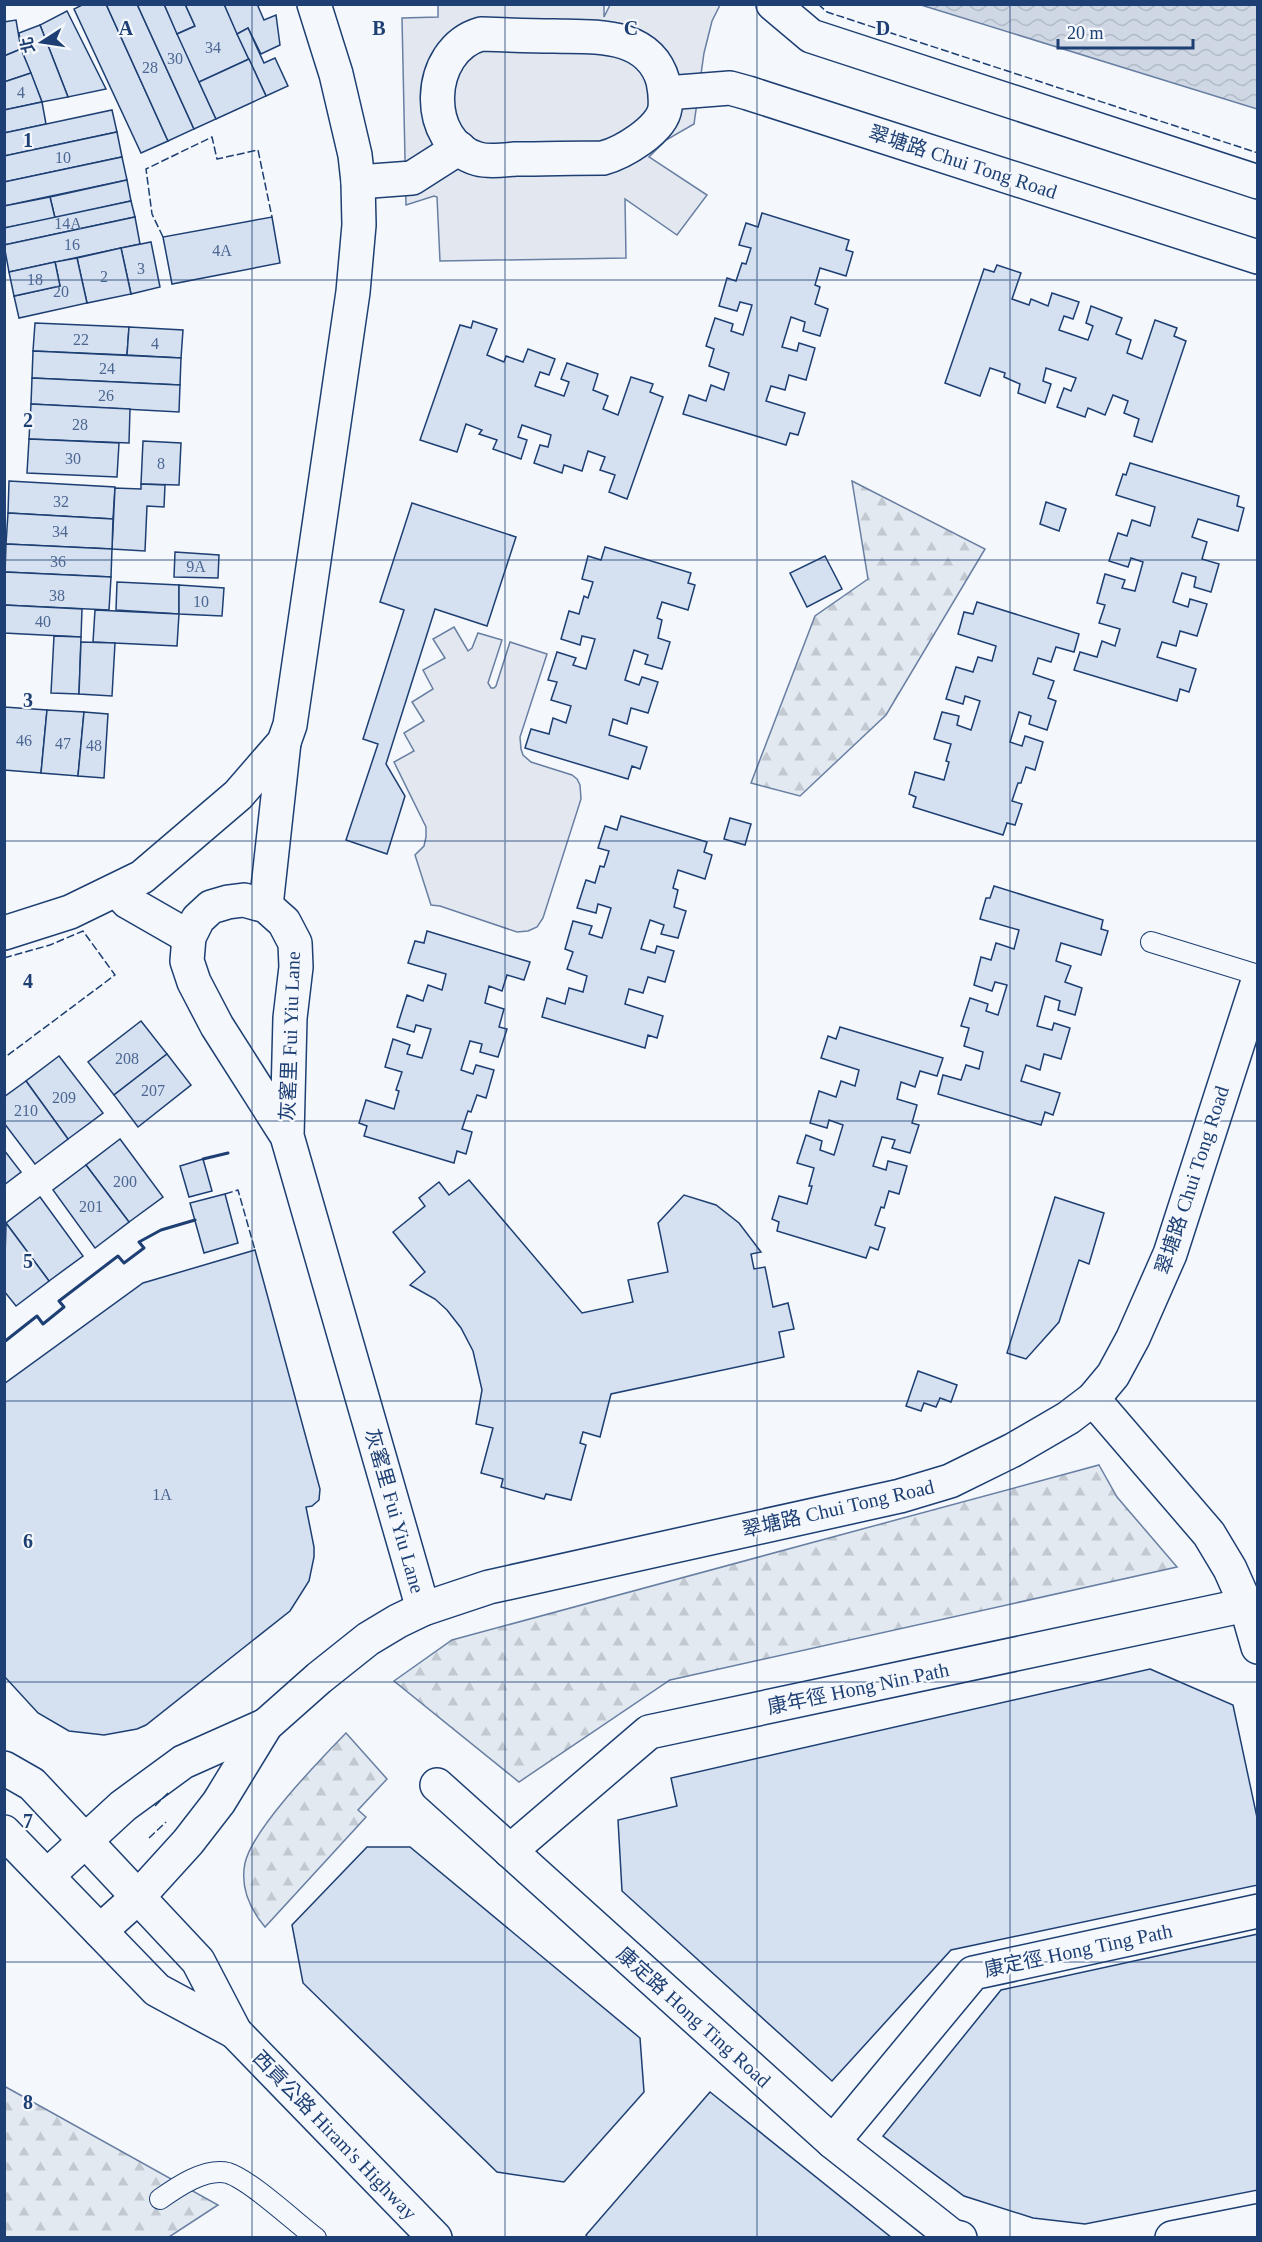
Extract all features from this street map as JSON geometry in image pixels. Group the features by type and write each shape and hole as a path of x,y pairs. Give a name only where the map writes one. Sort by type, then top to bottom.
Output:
{"street":[{"path":"117,890 128,902 189,938 198,919 211,907 244,900 266,906 284,742 290,725 353,292 359,225 358,182 354,155 336,74 314,4"},
{"path":"773,4 811,36 1257,182"},
{"path":"481,34 606,38 629,44 648,56 659,69 666,93 665,111 659,120 627,148 603,158 480,160 459,148 450,138 442,124 437,100 438,85 453,51 460,43 481,34"},
{"name":"翠塘路 Chui Tong Road","path":"666,93 730,88 1257,257"},
{"path":"358,182 412,178 459,148"},
{"path":"4,933 70,912 142,877 238,795 284,742"},
{"name":"灰窰里 Fui Yiu Lane","path":"266,906 284,922 295,943 296,952 290,1018 287,1137"},
{"name":"灰窰里 Fui Yiu Lane","path":"189,938 188,961 194,982 217,1026 287,1137 423,1609"},
{"name":"翠塘路 Chui Tong Road","path":"47,1876 123,1806 183,1762 266,1725 360,1646 398,1621 423,1609 489,1587 900,1496 950,1481 1020,1446 1068,1418 1093,1400 1113,1375 1133,1338 1165,1265 1257,981"},
{"path":"1093,1400 1209,1534 1230,1569 1246,1605 1257,1647"},
{"name":"康年徑 Hong Nin Path","path":"510,1851 649,1732 1246,1605"},
{"name":"翠塘路 Chui Tong Road","path":"100,1931 138,1897 188,1842 219,1802 266,1725"},
{"name":"西貢公路 Hiram's Highway","path":"4,1768 32,1784 198,1961 236,2032 435,2238"},
{"name":"康定路 Hong Ting Road","path":"437,1785 833,2142 952,2236 960,2238"},
{"name":"西貢公路 Hiram's Highway","path":"4,1832 157,1990 236,2032"},
{"name":"康定徑 Hong Ting Path","path":"833,2142 973,1973 1257,1911"},
{"path":"1172,2238 1257,2221"}],"lane":[{"path":"1151,942 1257,975"},
{"path":"160,2199 184,2182 206,2175 226,2173 243,2180 315,2238"}],"green space":[{"path":"852,481 985,549 886,715 800,796 751,783 815,616 868,579"},
{"path":"1099,1465 1117,1497 1177,1567 670,1680 519,1782 394,1681 452,1640"},
{"path":"346,1733 387,1779 358,1810 366,1817 265,1927 255,1913 245,1889 245,1863 251,1848 260,1832 289,1795"},
{"path":"4,2086 218,2205 169,2237 5,2237"}],"shaded area":[{"path":"438,4 604,5 604,17 610,5 720,5 712,21 704,53 694,124 666,140 649,157 707,195 677,235 625,199 626,258 440,261 437,197 406,205 402,18 438,17"},
{"path":"454,627 468,651 472,648 478,633 502,640 488,683 491,688 496,686 510,642 547,654 520,737 521,749 523,755 531,762 572,775 580,785 581,799 543,918 537,927 528,931 517,932 431,905 415,855 424,846 426,827 394,762 414,751 404,733 424,721 412,702 433,689 423,670 445,658 433,639"}],"water":[{"path":"921,5 1257,5 1257,109"}],"building":[{"path":"84,4 106,4 168,141 141,153 74,9"},
{"path":"106,4 137,4 194,129 168,141"},
{"path":"137,4 164,4 216,119 194,129"},
{"path":"164,4 185,4 195,26 177,34"},
{"path":"185,4 224,4 249,59 199,82 177,34 195,26"},
{"path":"224,4 257,4 264,20 276,15 280,45 261,54 248,28 237,34"},
{"path":"67,11 106,89 68,97 40,25"},
{"path":"16,20 21,49 4,56 4,22"},
{"path":"40,25 68,97 42,102 21,49 19,33"},
{"path":"248,28 264,63 275,58 288,86 266,96 237,34"},
{"path":"21,49 31,73 4,82 4,56"},
{"path":"249,59 266,96 216,119 199,82"},
{"path":"31,73 42,102 4,110 4,82"},
{"path":"42,102 46,124 4,133 4,110"},
{"path":"112,110 117,132 4,156 4,133"},
{"path":"117,132 122,157 4,182 4,156"},
{"path":"122,157 127,180 4,206 4,182"},
{"path":"127,180 131,201 55,218 50,197"},
{"path":"50,197 55,218 4,228 4,206"},
{"path":"131,201 135,217 4,245 4,228"},
{"path":"762,213 849,240 846,250 853,252 846,276 820,268 815,285 820,287 815,304 828,309 820,336 803,331 805,322 791,317 782,347 797,351 799,343 815,348 806,380 789,375 785,390 771,386 766,401 805,413 798,435 790,433 786,445 683,414 689,395 706,401 711,385 724,390 729,373 709,366 714,349 706,346 715,318 733,324 731,331 743,335 752,305 740,302 737,311 719,306 727,278 736,281 742,263 746,264 751,248 739,245 746,223 758,227"},
{"path":"135,217 140,244 9,272 4,245"},
{"path":"272,217 280,263 172,284 163,237"},
{"path":"151,242 160,287 131,294 121,248"},
{"path":"121,248 131,294 87,303 77,258"},
{"path":"77,258 87,303 19,318 14,296 60,286 55,262"},
{"path":"55,262 60,286 14,296 9,272"},
{"path":"997,265 1021,273 1012,299 1029,305 1031,299 1048,306 1052,293 1079,302 1073,319 1064,316 1059,330 1088,340 1093,326 1086,323 1091,306 1122,318 1116,334 1131,340 1127,353 1142,359 1155,320 1177,328 1174,336 1186,341 1152,442 1134,436 1139,419 1124,413 1128,401 1113,395 1105,415 1088,408 1085,417 1057,407 1064,388 1071,391 1076,378 1046,368 1043,381 1051,384 1045,403 1018,393 1020,384 1004,377 1005,373 990,368 980,396 945,383 984,269 994,272"},
{"path":"473,321 497,329 487,355 504,362 506,356 523,362 528,349 555,359 549,375 540,372 535,386 564,396 569,382 561,379 567,363 598,374 593,390 608,396 603,409 618,415 631,377 653,384 650,392 663,397 627,499 609,492 615,475 600,470 605,457 588,451 582,471 564,465 562,473 534,463 540,445 548,447 551,435 522,425 518,437 527,440 521,459 493,449 497,440 479,434 482,430 466,424 457,452 420,440 460,325 471,328"},
{"path":"35,323 129,327 127,355 33,351"},
{"path":"129,327 183,330 181,358 127,355"},
{"path":"33,351 181,358 180,385 32,378"},
{"path":"32,378 180,385 179,412 31,404"},
{"path":"31,404 130,409 129,443 29,439"},
{"path":"29,439 119,443 117,477 27,473"},
{"path":"143,441 181,443 179,485 141,484"},
{"path":"1130,463 1239,496 1237,506 1244,508 1238,531 1198,519 1192,537 1207,542 1202,559 1219,564 1211,592 1194,587 1196,577 1182,573 1173,602 1188,607 1190,599 1207,604 1197,636 1180,631 1176,646 1162,642 1157,657 1196,669 1189,692 1180,689 1177,701 1074,670 1080,652 1097,657 1102,641 1115,646 1120,629 1099,623 1105,605 1097,603 1105,574 1125,580 1122,588 1135,591 1143,562 1131,558 1128,567 1109,561 1118,533 1127,536 1132,520 1150,526 1155,507 1116,495 1123,474 1126,475"},
{"path":"9,481 115,487 113,519 8,513"},
{"path":"141,484 165,485 164,507 147,506 145,551 112,549 115,488 141,489"},
{"path":"1046,502 1066,509 1059,531 1040,524"},
{"path":"412,503 516,537 487,626 435,609 386,764 405,796 387,854 346,840 378,744 363,739 404,610 380,602"},
{"path":"8,513 113,519 112,549 6,544"},
{"path":"6,544 112,549 111,577 5,572"},
{"path":"605,547 691,573 688,583 695,585 688,610 662,602 657,618 662,620 658,638 670,642 662,669 645,664 648,655 634,650 625,680 639,685 642,677 658,682 648,713 631,708 627,724 613,719 609,735 647,747 640,769 632,766 628,779 525,748 531,729 549,734 553,718 566,723 571,706 551,700 557,682 548,680 557,652 576,658 573,665 586,669 595,639 582,636 580,645 561,639 569,611 579,614 584,596 588,598 593,582 582,579 588,556 601,560"},
{"path":"175,552 219,555 218,578 174,577"},
{"path":"825,556 842,589 807,607 790,573"},
{"path":"5,572 111,577 109,610 4,605"},
{"path":"117,582 179,585 179,614 116,610"},
{"path":"179,585 224,588 222,616 179,614"},
{"path":"977,602 1079,634 1074,652 1056,647 1051,662 1038,658 1033,674 1054,681 1048,698 1056,701 1047,730 1029,724 1031,716 1019,712 1010,742 1022,746 1025,736 1043,742 1035,770 1026,767 1021,783 1018,783 1012,801 1022,804 1015,825 1007,823 1003,835 913,807 916,797 909,794 915,772 944,780 951,744 934,739 942,712 959,716 957,725 971,730 980,701 965,696 963,704 946,699 956,667 973,672 978,657 992,661 996,646 958,634 964,612 973,614"},
{"path":"4,605 82,609 81,637 4,633"},
{"path":"95,610 179,614 177,646 93,642"},
{"path":"54,636 81,637 79,694 51,693"},
{"path":"81,642 115,643 112,696 79,694"},
{"path":"4,707 47,710 41,773 4,770"},
{"path":"47,710 84,712 78,776 41,773"},
{"path":"84,712 108,714 104,778 78,776"},
{"path":"621,816 707,842 704,852 712,855 705,879 678,870 673,888 678,890 674,907 686,911 678,938 661,934 664,925 650,920 641,949 655,953 657,946 674,951 665,982 648,977 643,993 629,989 625,1004 663,1016 657,1038 648,1035 645,1048 542,1017 547,998 565,1004 569,988 583,992 587,976 567,969 573,952 565,949 573,921 592,926 589,934 602,938 611,908 598,904 596,913 577,908 586,880 595,883 600,866 604,867 609,851 598,848 605,826 617,830"},
{"path":"730,818 751,824 745,845 724,839"},
{"path":"994,886 1103,920 1101,929 1108,931 1101,955 1061,943 1056,961 1071,966 1065,982 1082,988 1075,1015 1058,1010 1060,1001 1045,996 1037,1026 1052,1030 1054,1023 1070,1028 1061,1059 1044,1054 1040,1070 1026,1065 1021,1081 1060,1093 1053,1115 1045,1112 1041,1125 938,1094 943,1075 961,1080 966,1065 979,1069 983,1052 964,1046 969,1028 961,1026 970,998 988,1004 986,1011 998,1015 1007,985 995,982 992,991 974,985 981,957 991,960 996,943 1014,949 1019,930 980,919 986,898 990,898"},
{"path":"427,931 530,962 524,980 507,975 502,991 489,986 485,1003 504,1009 499,1027 507,1029 498,1057 480,1052 482,1044 470,1041 461,1070 473,1074 476,1065 494,1070 486,1098 477,1095 471,1112 468,1111 462,1129 472,1132 466,1154 457,1151 454,1163 364,1136 367,1126 359,1123 366,1100 394,1109 399,1091 396,1090 402,1072 385,1067 393,1039 410,1045 407,1054 422,1058 431,1029 416,1025 414,1032 397,1027 407,995 423,1001 428,985 442,990 446,974 408,963 415,941 424,943"},
{"path":"141,1021 167,1054 114,1095 88,1062"},
{"path":"840,1027 943,1058 937,1076 920,1071 915,1087 901,1082 897,1099 917,1105 912,1123 919,1125 910,1153 892,1148 895,1140 882,1137 873,1166 886,1170 888,1161 907,1166 899,1194 889,1191 884,1208 881,1207 875,1225 885,1228 878,1250 870,1247 866,1258 777,1231 779,1222 772,1219 779,1196 807,1204 814,1168 797,1163 806,1135 822,1141 820,1150 834,1155 843,1125 829,1120 827,1128 810,1123 819,1091 836,1097 841,1081 855,1086 859,1070 821,1058 828,1036 836,1039"},
{"path":"167,1054 191,1085 138,1127 114,1095"},
{"path":"59,1056 103,1113 68,1139 26,1081"},
{"path":"26,1081 68,1139 35,1164 4,1123 4,1097"},
{"path":"120,1139 163,1197 129,1222 86,1165"},
{"path":"4,1150 21,1172 4,1185"},
{"path":"203,1159 212,1191 189,1197 180,1166"},
{"path":"86,1165 129,1222 95,1248 53,1190"},
{"path":"469,1180 582,1313 633,1302 628,1280 668,1272 658,1223 684,1195 716,1205 739,1223 761,1252 751,1254 754,1269 765,1267 773,1307 788,1303 794,1329 779,1332 784,1357 611,1394 600,1437 583,1432 580,1443 586,1445 571,1500 546,1494 544,1499 501,1487 503,1479 481,1473 493,1428 476,1424 482,1390 473,1351 461,1328 447,1310 435,1299 410,1285 425,1272 393,1232 425,1206 419,1198 439,1182 449,1195"},
{"path":"225,1194 238,1243 204,1253 190,1203"},
{"path":"40,1197 83,1256 49,1281 6,1223"},
{"path":"1055,1197 1104,1213 1089,1264 1079,1260 1059,1322 1026,1359 1007,1353"},
{"path":"6,1223 49,1281 16,1306 4,1291"},
{"path":"255,1250 320,1489 319,1500 312,1506 306,1507 314,1547 309,1581 290,1611 146,1725 137,1729 104,1735 69,1731 38,1713 4,1676 4,1384 143,1283"},
{"path":"918,1371 957,1385 951,1402 940,1398 936,1407 924,1403 921,1411 906,1406"},
{"path":"1150,1669 1233,1705 1258,1822 1258,1885 951,1950 832,2081 622,1891 618,1820 677,1806 671,1778"},
{"path":"367,1847 410,1847 640,2038 644,2092 564,2182 497,2172 303,1983 292,1925"},
{"path":"1258,1934 1258,2190 1085,2224 1033,2218 964,2196 883,2136 1001,1990"},
{"path":"710,2092 892,2238 588,2238 586,2235"}],"fence":[{"path":"818,4 827,12 1258,153"},
{"path":"163,237 152,214 146,169 212,137 217,159 258,150 272,217"},
{"path":"4,958 50,945 83,931 115,975 4,1058"},
{"path":"225,1194 238,1190 255,1250"},
{"path":"155,1806 168,1793"},
{"path":"149,1838 166,1822"}],"wall":[{"path":"203,1159 228,1153"},
{"path":"4,1342 37,1316 43,1324 64,1307 59,1301 118,1256 124,1263 144,1248 139,1242 161,1230 195,1220"}]}
